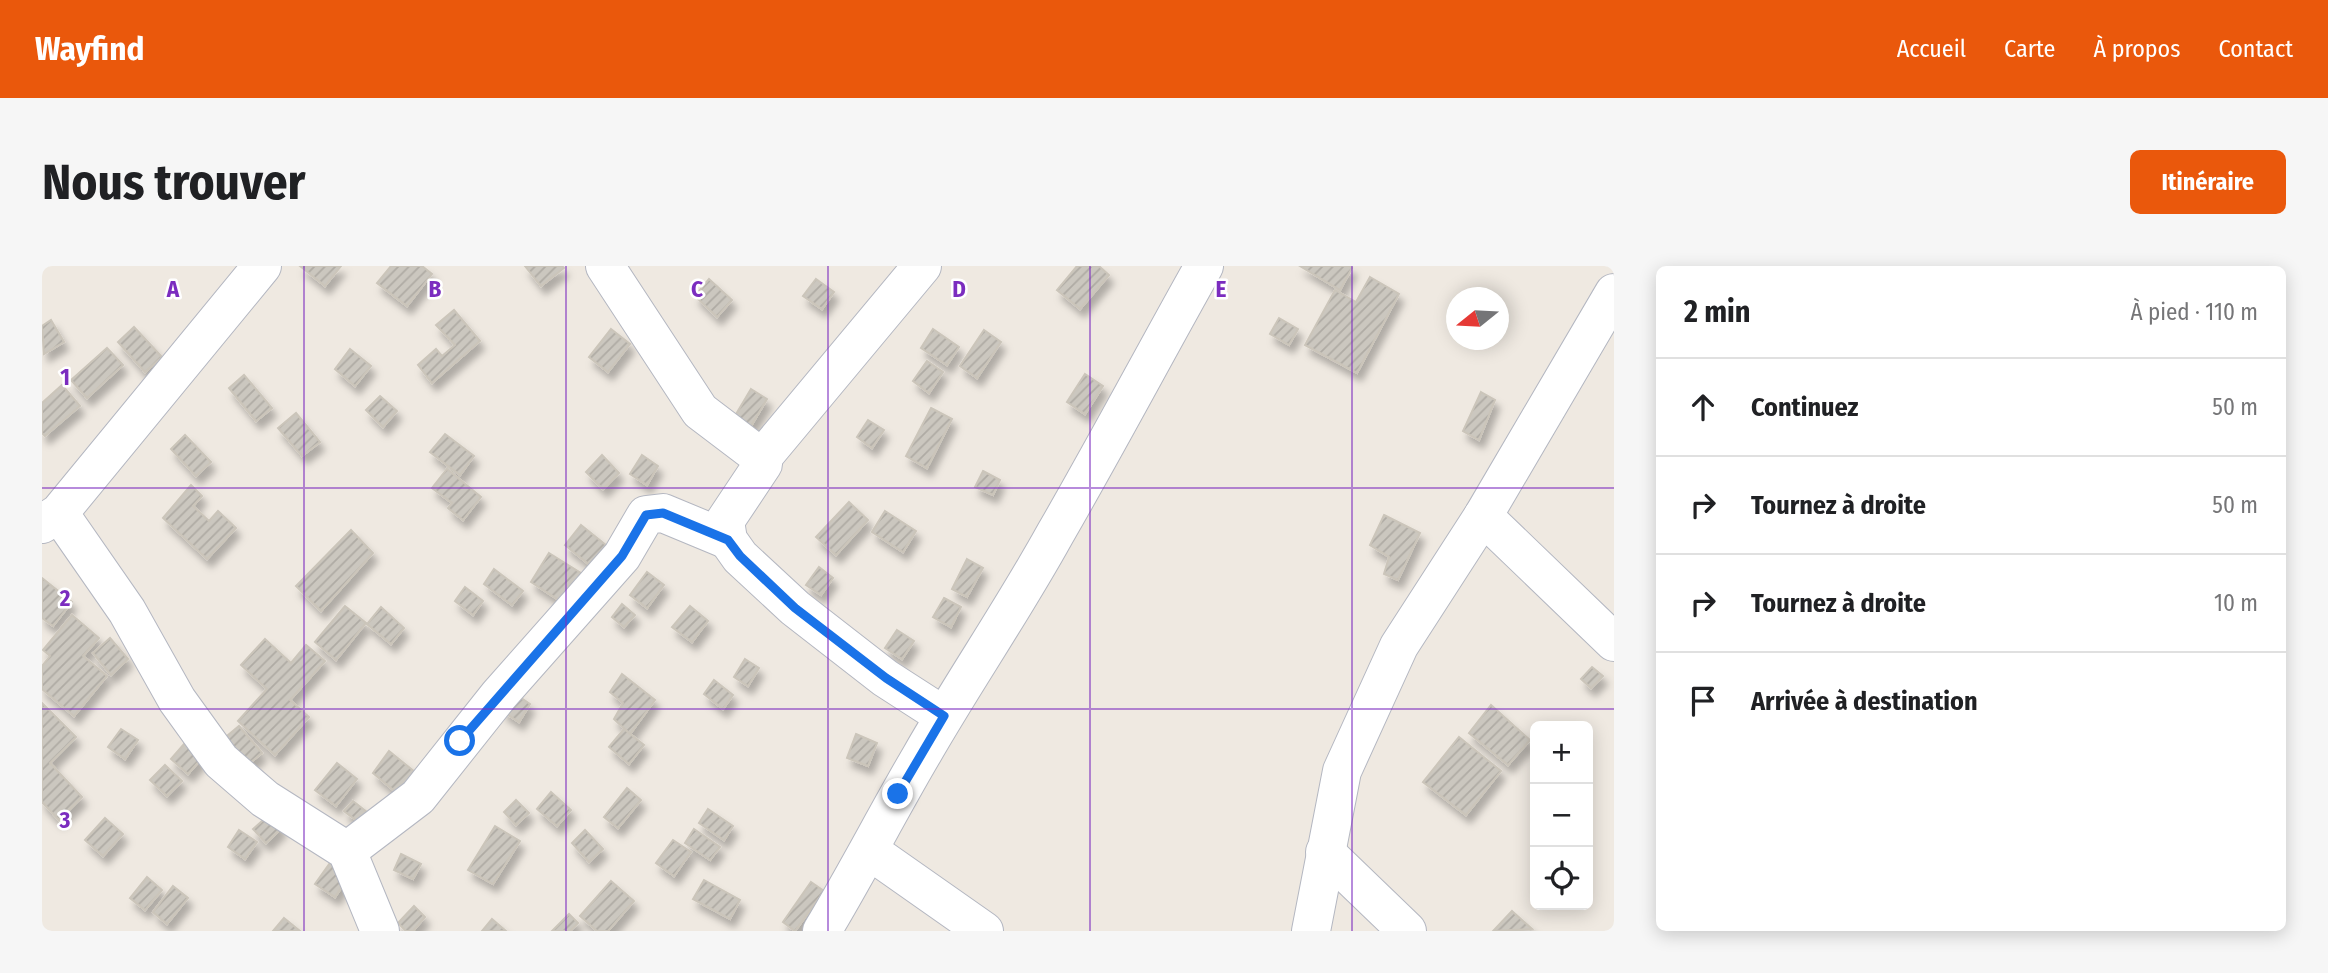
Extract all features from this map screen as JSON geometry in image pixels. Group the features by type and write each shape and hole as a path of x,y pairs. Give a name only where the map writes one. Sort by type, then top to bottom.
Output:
{"street":[{"path":"262,266 51,519 127,611 177,700 221,761 265,799 347,850 380,931"},
{"path":"605,266 700,411 762,458"},
{"path":"922,266 762,458 762,464 725,521 728,540 740,556 795,608 886,678 944,716"},
{"path":"822,931 870,851 898,794 1056,534 1189,273"},
{"path":"1311,931 1342,771 1399,646 1483,516 1614,293"},
{"path":"347,850 418,797 499,695 622,556 646,515 663,513 728,540"},
{"path":"1483,516 1614,642"},
{"path":"870,851 984,931"},
{"path":"1325,852 1407,931"}],"building":[{"path":"300,266 341,266 325,286"},
{"path":"391,266 422,266 432,274 407,306 377,283"},
{"path":"525,266 562,266 564,268 541,286"},
{"path":"1077,266 1099,266 1109,275 1080,309 1057,290"},
{"path":"1300,266 1349,266 1352,268 1340,290"},
{"path":"1370,277 1399,294 1357,373 1305,345 1335,290 1356,302"},
{"path":"709,279 732,300 717,317 695,296"},
{"path":"816,279 834,292 822,309 803,296"},
{"path":"454,310 480,341 432,383 418,365 436,349 442,356 455,345 436,325"},
{"path":"1279,318 1298,329 1289,345 1270,334"},
{"path":"51,320 64,342 44,354 42,326"},
{"path":"134,327 162,357 145,372 118,342"},
{"path":"611,329 630,344 608,372 589,357"},
{"path":"933,329 959,347 947,365 921,348"},
{"path":"984,330 1001,342 977,378 960,366"},
{"path":"107,348 123,365 87,398 71,380"},
{"path":"350,349 371,366 355,386 335,369"},
{"path":"927,361 943,372 929,393 913,381"},
{"path":"1085,374 1103,386 1085,414 1067,402"},
{"path":"244,375 272,408 256,421 229,388"},
{"path":"62,385 80,406 45,436 42,433 42,403"},
{"path":"751,389 767,399 751,426 735,416"},
{"path":"1481,392 1495,400 1479,440 1463,431"},
{"path":"380,396 397,411 383,427 366,410"},
{"path":"931,408 952,419 927,468 906,456"},
{"path":"296,413 320,442 302,456 278,428"},
{"path":"868,420 884,430 872,448 857,437"},
{"path":"445,434 474,456 460,475 430,452"},
{"path":"185,435 211,462 196,476 171,449"},
{"path":"602,455 619,473 603,489 586,472"},
{"path":"642,455 658,466 647,485 630,474"},
{"path":"447,469 481,497 463,520 448,508 452,503 432,488"},
{"path":"983,471 1000,480 993,495 975,487"},
{"path":"191,485 202,496 193,506 209,521 218,511 236,528 207,559 163,518"},
{"path":"849,502 868,520 836,555 816,537"},
{"path":"885,511 916,531 903,552 872,532"},
{"path":"1384,515 1420,533 1398,580 1384,574 1389,557 1370,545"},
{"path":"581,525 617,554 601,574 565,545"},
{"path":"351,530 373,553 321,611 296,586"},
{"path":"549,553 581,573 562,602 531,582"},
{"path":"967,559 983,568 967,597 952,589"},
{"path":"819,567 833,578 821,595 806,585"},
{"path":"494,569 523,591 512,605 484,584"},
{"path":"647,572 664,585 647,608 630,595"},
{"path":"42,578 72,602 53,626 42,618"},
{"path":"465,587 483,601 473,615 455,601"},
{"path":"944,598 961,607 951,627 933,617"},
{"path":"622,604 635,615 624,627 612,617"},
{"path":"345,606 366,623 336,660 315,642"},
{"path":"690,606 708,621 692,642 672,627"},
{"path":"381,607 404,628 391,644 367,624"},
{"path":"72,615 99,638 83,656 107,676 74,716 42,689 42,666 50,656 43,650"},
{"path":"897,630 914,641 902,659 885,648"},
{"path":"110,638 128,659 111,675 93,653"},
{"path":"265,639 291,663 306,645 325,661 290,700 309,717 275,755 238,721 267,689 241,665"},
{"path":"745,659 759,668 748,686 734,677"},
{"path":"1592,667 1603,676 1591,688 1581,679"},
{"path":"622,674 655,700 630,734 614,719 623,703 610,692"},
{"path":"714,680 733,695 723,709 704,694"},
{"path":"514,693 530,704 519,722 502,711"},
{"path":"42,703 76,737 50,763 82,797 59,820 42,802"},
{"path":"1491,705 1530,740 1508,765 1469,733"},
{"path":"239,726 262,753 239,772 216,745"},
{"path":"121,729 138,740 125,759 108,747"},
{"path":"624,729 644,745 629,764 609,747"},
{"path":"856,734 877,743 868,766 847,758"},
{"path":"1459,737 1501,771 1466,815 1423,782"},
{"path":"185,743 202,758 188,774 171,759"},
{"path":"389,751 426,781 409,803 373,773"},
{"path":"337,763 357,779 336,806 315,790"},
{"path":"165,765 182,781 167,796 150,780"},
{"path":"627,788 641,800 618,828 604,817"},
{"path":"551,792 571,810 557,826 537,809"},
{"path":"516,800 529,813 516,825 504,812"},
{"path":"353,801 377,820 369,830 344,811"},
{"path":"708,809 733,826 724,840 699,823"},
{"path":"270,814 282,828 266,843 253,829"},
{"path":"105,818 123,834 103,856 85,840"},
{"path":"495,826 520,841 493,884 468,870"},
{"path":"694,829 720,847 710,860 685,843"},
{"path":"239,830 257,842 245,859 228,847"},
{"path":"585,830 603,849 589,862 572,843"},
{"path":"673,840 691,852 674,876 656,863"},
{"path":"401,854 421,864 413,879 394,870"},
{"path":"330,863 349,876 335,897 315,884"},
{"path":"147,877 162,890 145,910 130,898"},
{"path":"704,880 740,900 730,919 693,899"},
{"path":"611,881 634,901 608,931 597,931 580,916"},
{"path":"811,882 824,891 795,931 783,922"},
{"path":"173,886 188,898 167,924 153,912"},
{"path":"414,906 425,917 413,931 406,931 398,923"},
{"path":"1512,911 1532,929 1493,931"},
{"path":"569,914 578,923 570,931 552,931"},
{"path":"284,918 300,931 273,931"},
{"path":"492,919 506,931 482,931"}],"route":[{"path":"460,741 622,556 646,515 663,513 728,540 740,556 795,608 916,700 944,716 898,794"}]}
